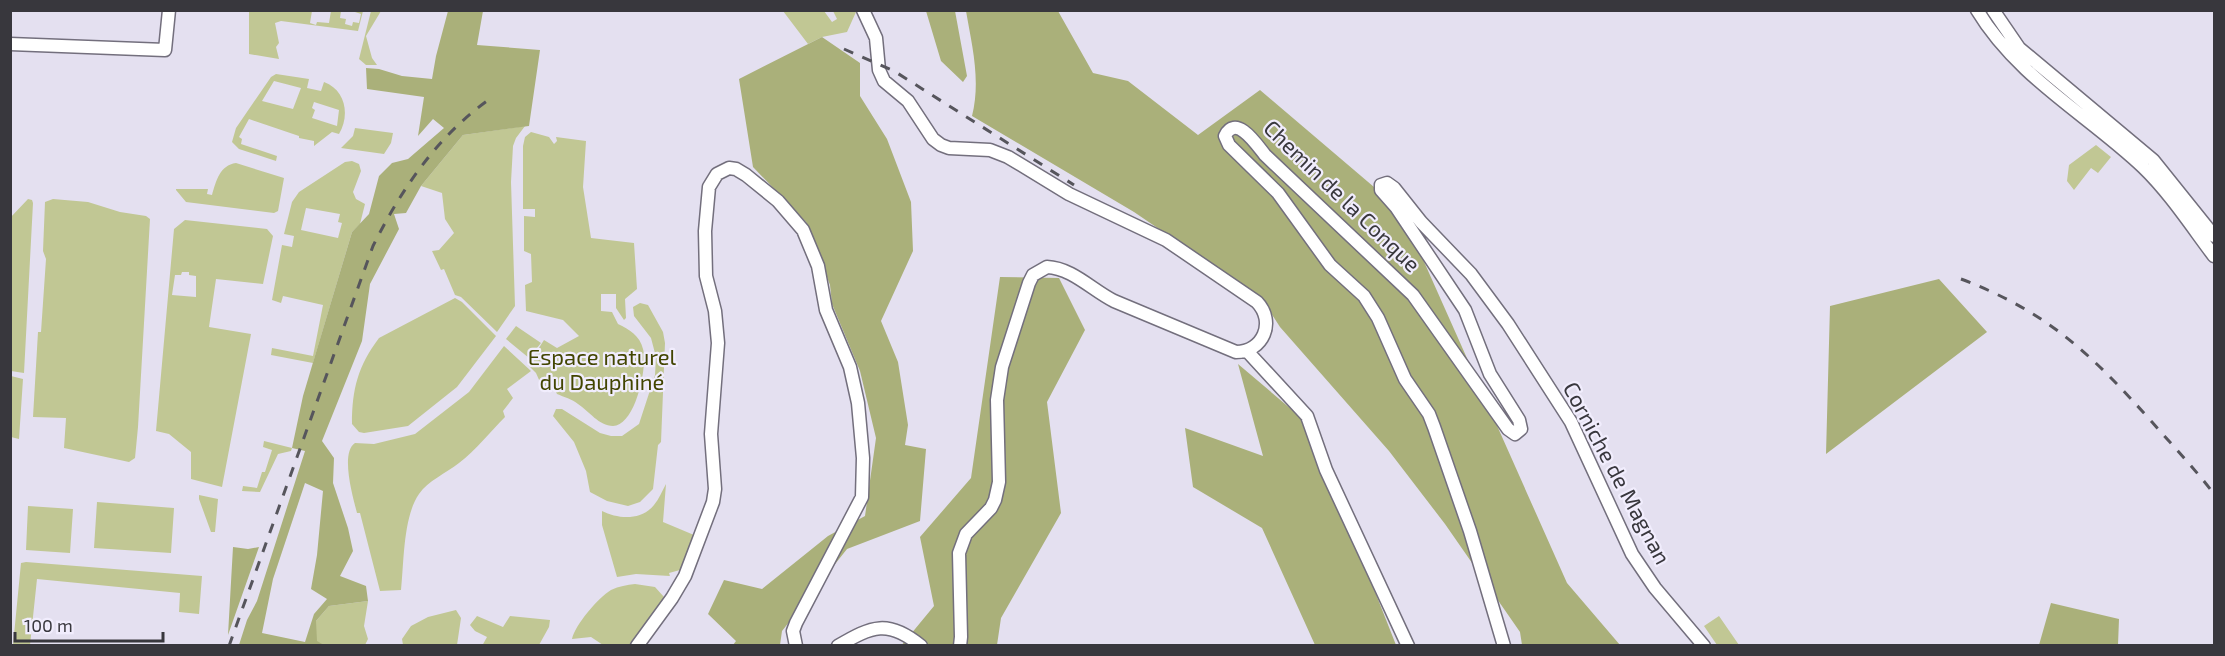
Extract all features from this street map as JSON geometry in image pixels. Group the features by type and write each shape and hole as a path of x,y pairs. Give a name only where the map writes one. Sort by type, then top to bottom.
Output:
{"street":[{"path":"10,44 165,50 169,10"},
{"path":"863,10 876,38 879,70 884,81 908,102 933,139 949,148 990,150 1008,157 1069,194 1166,240 1257,302 1266,314 1267,327 1261,339 1247,351 1236,352 1113,301 1064,269 1047,267 1033,275 1007,346 999,384 997,491 991,508 966,534 959,553 960,645"},
{"path":"1977,10 1996,38 2026,70 2144,168 2214,256"},
{"path":"1993,10 2019,48 2153,160 2214,236"},
{"name":"Chemin de la Conque","path":"1382,183 1381,190 1396,207 1465,310 1490,374 1519,420 1521,429 1519,432 1515,434 1508,429 1421,306 1402,284 1326,215 1246,133 1236,128 1226,132 1226,141 1229,145 1278,193 1330,264 1364,296 1377,318 1405,379 1429,414 1470,531 1504,645"},
{"path":"637,645 672,598 685,576 713,502 715,489 711,434 718,343 715,311 706,276 705,231 709,187 717,174 729,168 746,175 778,201 803,230 818,267 826,310 850,367 858,403 864,458 862,497 796,623 793,631 796,645"},
{"name":"Corniche de Magnan","path":"1382,183 1394,188 1415,216 1465,267 1493,301 1571,422 1632,554 1644,573 1704,645"},
{"path":"1247,351 1307,416 1326,470 1408,645"},
{"path":"838,645 866,631 885,628 895,629 921,645"}],"green space":[{"path":"249,11 312,11 310,23 316,25 317,22 329,23 331,11 341,11 340,18 346,19 345,24 352,26 353,22 359,23 361,14 352,11 363,11 358,31 281,21 275,23 279,59 249,54"},
{"path":"371,11 381,11 366,36 372,58 377,65 366,65 359,59"},
{"path":"448,11 483,11 477,45 540,50 529,126 463,135 421,186 406,213 394,214 399,229 370,284 362,341 322,441 334,458 333,483 353,551 340,576 366,586 368,601 329,606 316,621 317,641 324,645 239,645 247,620 257,601 305,451 292,448 303,396 352,232 369,214 379,176 392,163 408,159 444,128 433,119 418,136 424,97 367,89 366,68 379,69 402,76 432,79","holes":["305,483 323,491 317,555 311,589 327,599 314,614 305,642 262,633 273,579"]},
{"path":"783,11 824,11 832,22 837,19 833,11 856,12 847,32 822,37 808,44"},
{"path":"926,11 955,11 967,76 963,82 941,61"},
{"path":"966,11 1058,11 1093,73 1128,81 1198,135 1260,90 1401,210 1567,583 1620,645 1522,645 1520,632 1445,524 1389,451 1280,327 1262,299 1134,212 972,116 976,76"},
{"path":"822,37 860,63 860,96 887,139 911,202 913,251 881,321 898,362 908,425 905,445 926,449 920,521 847,549 782,631 780,645 733,645 736,641 708,614 724,580 762,589 828,536 865,516 876,438 860,371 832,304 830,285 806,222 753,167 739,79"},
{"path":"276,74 309,79 307,88 321,91 324,82 337,91 344,104 345,112 339,134 332,132 314,146 314,141 299,138 299,136 249,119 239,137 242,139 241,144 277,156 276,161 239,149 232,142 236,128 271,77","holes":["274,81 301,88 293,109 262,101","314,102 339,110 337,126 312,118 315,110 312,108"]},
{"path":"525,126 513,146 511,182 515,306 497,332 461,297 455,295 444,269 441,270 432,251 439,250 454,233 445,219 442,193 421,186 463,135"},
{"path":"355,128 393,133 391,143 384,154 341,148 353,136"},
{"path":"531,132 549,137 554,144 557,141 556,137 586,141 583,187 591,238 634,243 637,289 625,299 626,318 624,320 616,308 616,294 601,294 601,311 612,312 618,324 637,337 642,344 644,357 642,381 633,406 621,423 613,426 599,421 571,399 557,394 554,388 544,391 536,373 528,365 544,340 557,348 579,336 563,320 526,311 525,285 532,282 531,254 524,251 524,216 535,217 535,209 523,209 523,146 525,137"},
{"path":"2096,145 2111,157 2098,173 2091,168 2074,190 2067,181 2069,165"},
{"path":"352,161 359,164 361,171 353,192 356,199 365,204 360,224 352,232 313,363 271,355 272,348 313,356 323,305 283,296 281,303 272,300 282,245 292,247 294,236 284,234 292,202 299,192 345,162","holes":["306,208 340,214 338,222 342,223 338,238 301,230"]},
{"path":"236,163 284,178 278,211 274,213 186,202 176,190 208,189 207,194 212,195 222,170"},
{"path":"28,199 33,203 24,373 11,371 10,218"},
{"path":"53,199 88,202 120,212 146,216 150,219 138,427 135,458 129,462 64,448 66,418 33,417 38,332 41,332 46,259 43,251 45,202"},
{"path":"185,220 267,229 273,236 263,284 216,279 209,327 251,334 222,487 191,479 191,452 169,434 156,431 174,229","holes":["189,272 189,275 196,276 196,297 172,295 175,275"]},
{"path":"1000,277 1059,278 1085,330 1047,402 1061,513 1001,618 997,645 901,646 934,606 920,537 971,478"},
{"path":"1939,279 1987,332 1826,454 1830,306"},
{"path":"455,298 462,302 496,336 457,387 408,426 359,432 352,424 355,389 361,368 379,338"},
{"name":"Espace naturel du Dauphiné","path":"640,303 648,305 663,332 665,343 661,442 658,445 653,489 640,502 628,506 607,501 590,492 586,471 574,442 553,416 556,409 562,409 600,433 611,436 622,436 639,424 655,375 656,357 651,338 634,316 633,307"},
{"path":"516,326 541,343 529,358 506,339"},
{"path":"504,346 531,371 507,389 513,398 503,411 505,417 465,458 432,481 419,494 407,527 401,590 380,591 351,486 348,456 351,448 355,443 374,444 415,434 469,392"},
{"path":"1238,364 1304,420 1344,513 1396,645 1315,645 1262,528 1193,487 1185,428 1263,456"},
{"path":"11,376 23,379 19,439 11,437"},
{"path":"264,441 292,448 291,451 278,454 260,492 242,491 243,486 257,488 262,472 265,472 272,450 263,447"},
{"path":"666,484 663,522 694,535 680,570 669,573 670,576 636,574 617,577 602,525 602,511 622,517 643,514 654,505"},
{"path":"199,495 218,499 215,532 211,532"},
{"path":"97,502 174,508 171,553 94,548"},
{"path":"28,506 73,509 70,553 26,550"},
{"path":"233,547 248,549 259,547 228,635"},
{"path":"21,563 202,576 199,614 179,612 180,593 37,579 30,645 13,645"},
{"path":"635,584 655,587 664,597 660,606 629,645 603,645 591,637 572,639 582,619 606,594 611,590"},
{"path":"368,601 364,626 368,639 365,645 324,645 316,642 316,621 329,606"},
{"path":"2051,603 2119,619 2118,645 2039,645"},
{"path":"456,610 461,618 457,645 403,645 402,639 411,626 428,617"},
{"path":"477,616 503,627 510,616 550,620 549,627 539,645 482,646 487,637 475,631 470,625"},
{"path":"1719,616 1739,645 1717,645 1704,626"}],"railway":[{"path":"844,49 894,71 1074,185"},
{"path":"229,646 373,246 395,205 421,166 452,131 487,101"},
{"path":"1961,279 2019,306 2066,337 2130,398 2214,494"}]}
